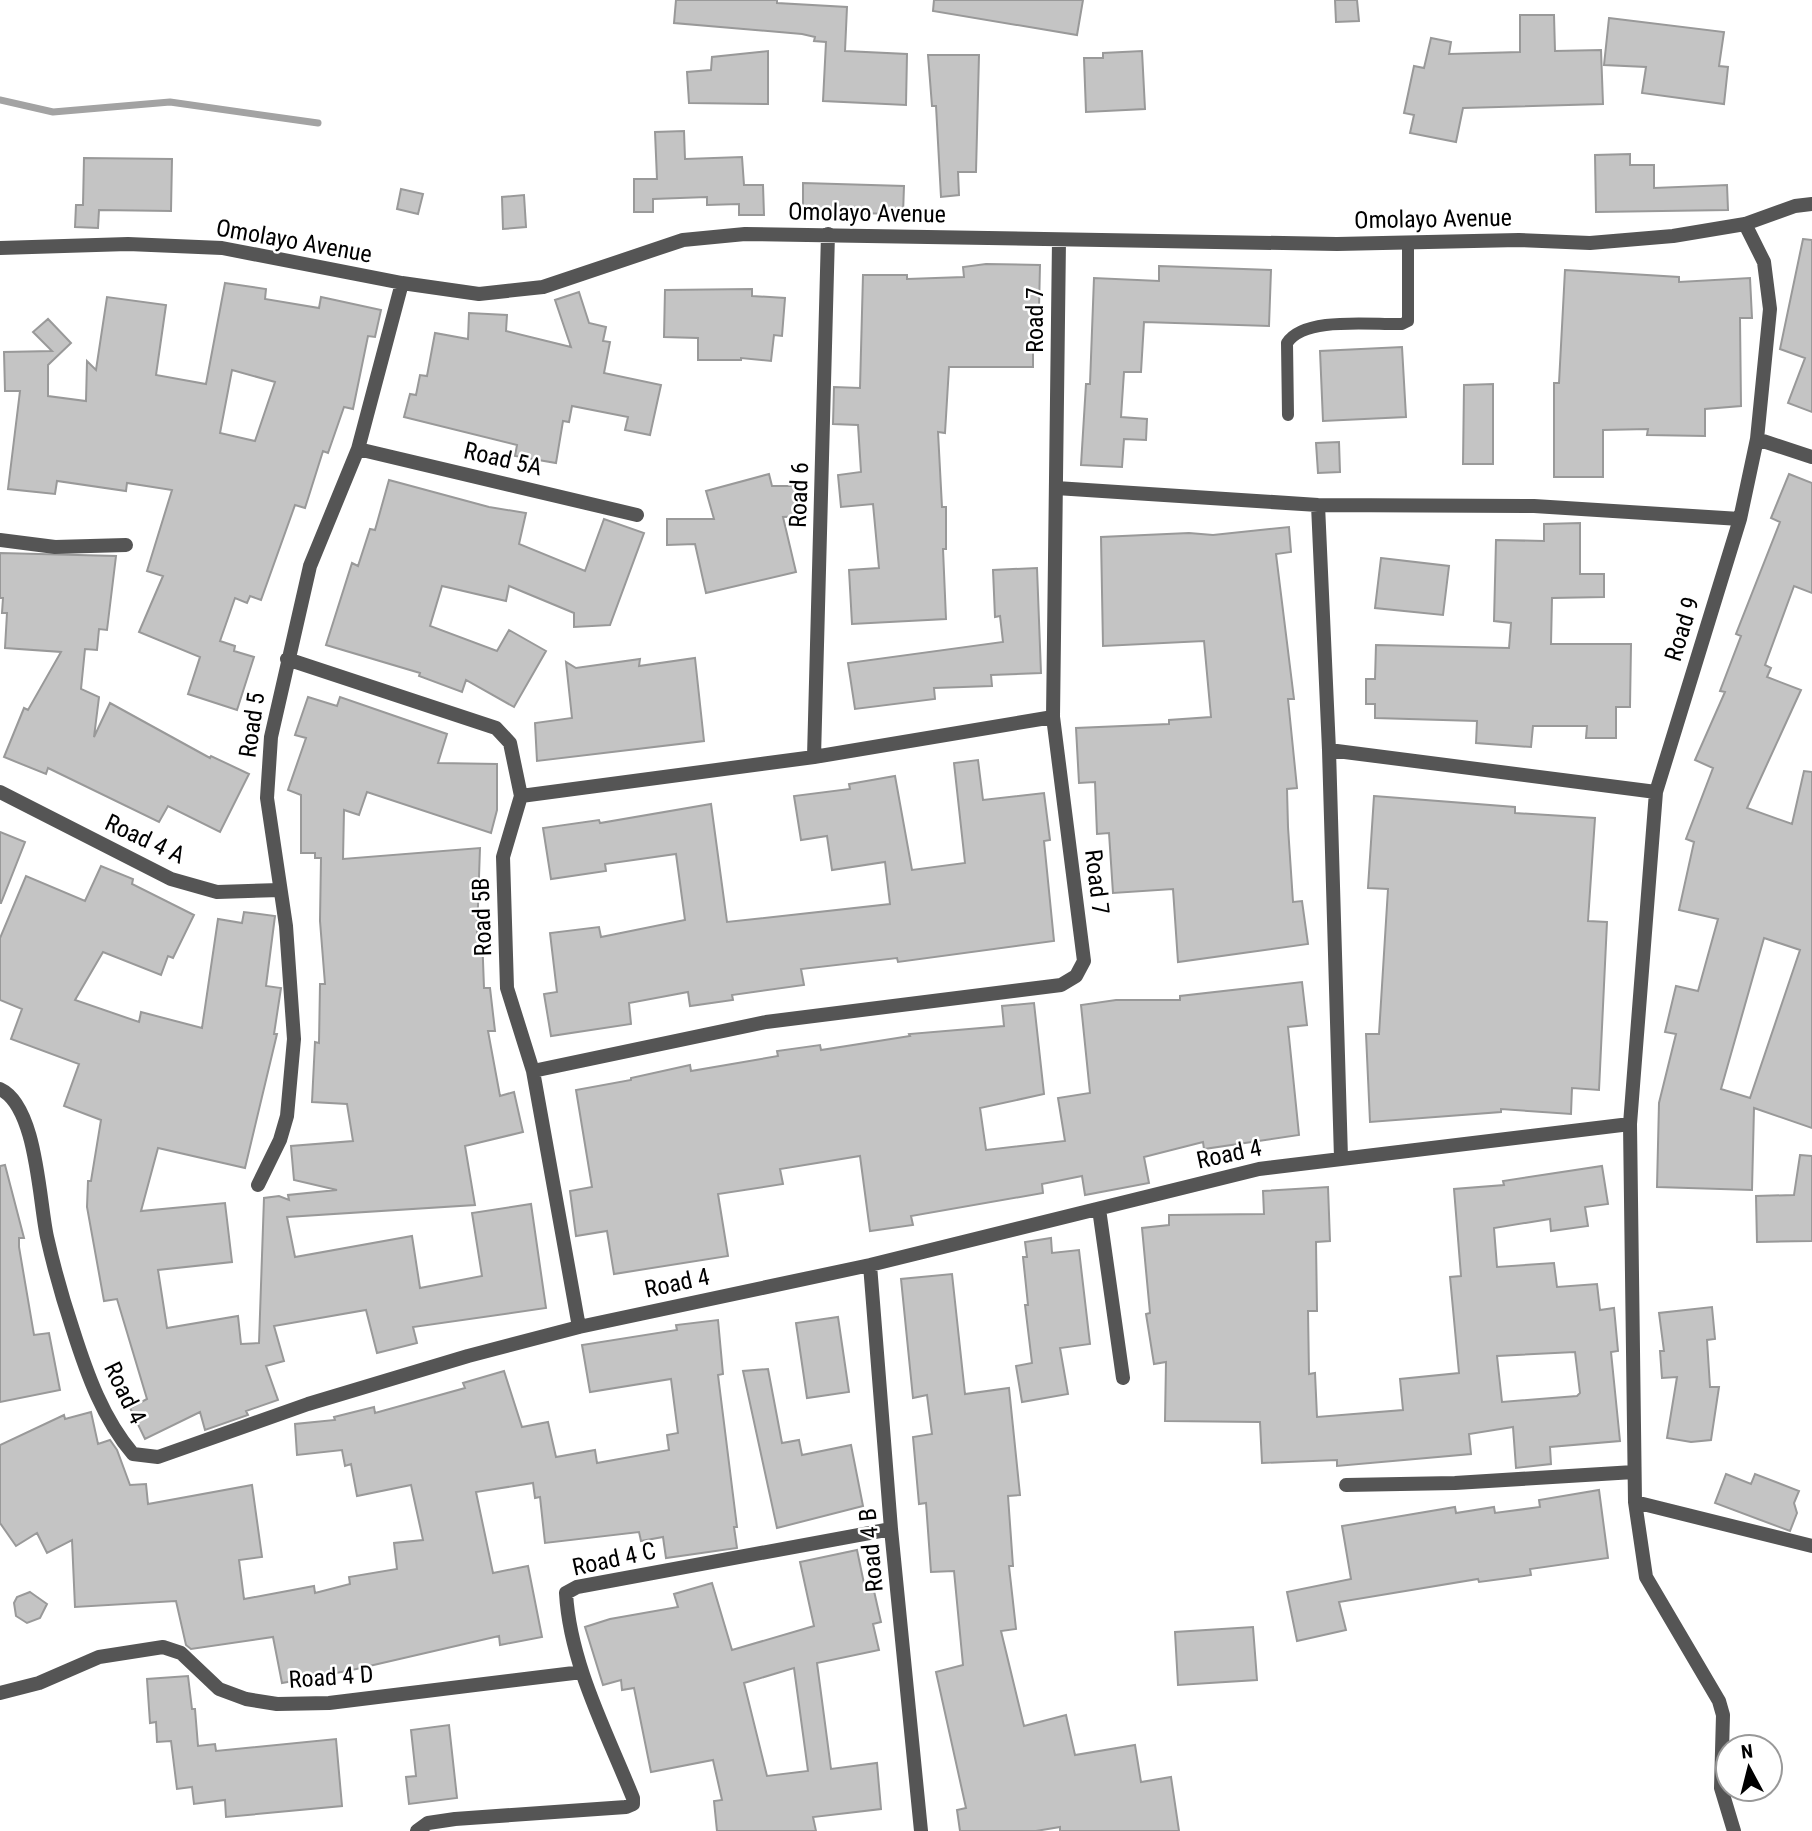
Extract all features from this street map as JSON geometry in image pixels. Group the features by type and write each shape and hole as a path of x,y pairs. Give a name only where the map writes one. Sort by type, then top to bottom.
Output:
{"street":[{"path":"1745,224 1795,206 1812,204"},
{"name":"Omolayo Avenue","path":"0,247 128,244 222,248 402,283 479,294 543,287 683,240 745,234 1408,244 1519,240 1590,243 1674,236 1745,224"},
{"name":"Road 9","path":"1734,1831 1721,1788 1723,1715 1719,1701 1646,1577 1635,1502 1636,1416 1632,1337 1630,1124 1657,792 1740,519 1757,439 1770,309 1764,262 1745,224"},
{"name":"Road 6","path":"814,757 828,234"},
{"name":"Road 7","path":"533,1071 766,1022 1060,985 1076,976 1084,961 1053,718 1059,240"},
{"name":"Road 5","path":"258,1185 280,1140 287,1116 294,1039 286,926 267,798 271,737 310,566 358,449 402,283"},
{"path":"1757,439 1812,457"},
{"name":"Road 5A","path":"358,449 637,515"},
{"path":"1056,488 1318,505 1534,506 1740,519"},
{"path":"1318,505 1329,750 1341,1158"},
{"path":"0,540 55,547 126,545"},
{"name":"Road 5B","path":"287,659 496,728 510,743 521,796 503,857 507,988 533,1071 579,1327"},
{"path":"521,796 814,757 1053,718"},
{"path":"1329,750 1657,792"},
{"name":"Road 4 A","path":"0,792 171,879 217,892 280,890"},
{"name":"Road 4","path":"0,1088 8,1093 21,1113 34,1157 48,1239 72,1329 93,1388 117,1435 133,1454 158,1457 357,1388 579,1327 870,1265 1259,1169 1630,1124"},
{"path":"1100,1209 1123,1378"},
{"name":"Road 4 B","path":"870,1265 891,1529 921,1831"},
{"path":"1346,1485 1455,1483 1634,1472"},
{"path":"1635,1502 1812,1546"},
{"name":"Road 4 C","path":"416,1831 428,1823 455,1819 626,1807 632,1804 633,1798 582,1672 567,1610 566,1593 577,1587 891,1529"},
{"name":"Road 4 D","path":"0,1693 39,1683 99,1657 163,1647 181,1654 219,1689 246,1699 277,1704 329,1703 582,1672"}],"lane":[{"path":"1288,415 1287,343 1298,331 1317,326 1402,324 1408,321 1408,244"}],"building":[{"path":"676,0 777,0 777,3 847,7 845,51 907,54 906,105 823,101 826,42 814,41 815,37 802,34 674,23"},
{"path":"934,0 1083,0 1077,35 933,11"},
{"path":"1335,0 1357,0 1359,21 1336,22"},
{"path":"1520,15 1554,15 1555,51 1601,50 1603,104 1463,108 1456,142 1410,133 1414,115 1404,113 1414,66 1424,68 1431,38 1451,42 1449,54 1520,52"},
{"path":"1609,18 1724,32 1719,66 1728,67 1724,104 1642,93 1646,67 1604,65"},
{"path":"768,51 768,104 689,103 687,72 711,70 712,57"},
{"path":"1142,51 1145,109 1086,112 1084,58 1103,58 1103,53"},
{"path":"928,55 979,55 976,172 958,172 959,195 941,197 936,106 932,106"},
{"path":"684,131 685,159 742,157 744,185 763,185 764,215 739,215 739,204 707,205 707,197 653,199 653,212 634,212 634,179 657,179 655,132"},
{"path":"1630,154 1630,165 1654,165 1654,188 1727,185 1728,210 1596,212 1595,155"},
{"path":"84,158 172,159 171,211 99,210 98,228 75,227 76,205 83,205"},
{"path":"803,183 904,186 903,214 850,213 850,209 803,210"},
{"path":"401,189 423,194 418,214 397,209"},
{"path":"524,195 526,227 503,229 502,197"},
{"path":"1803,239 1812,240 1812,412 1788,403 1805,358 1780,349"},
{"path":"986,264 1040,265 1039,309 1035,309 1033,324 1033,367 949,367 945,433 938,432 942,507 946,507 946,549 943,549 946,619 852,624 849,570 879,568 873,504 841,507 838,475 861,472 858,425 833,424 834,387 860,388 863,275 907,275 907,279 964,277 963,267"},
{"path":"1159,266 1271,270 1269,326 1144,322 1141,372 1124,372 1121,417 1147,419 1146,440 1124,439 1122,467 1081,465 1086,384 1090,384 1094,278 1159,281"},
{"path":"1565,270 1679,277 1679,282 1750,278 1752,318 1740,318 1741,406 1705,409 1705,436 1647,435 1648,429 1603,430 1603,477 1554,477 1554,383 1559,383"},
{"path":"225,283 266,289 265,299 319,308 321,297 381,310 375,337 368,336 353,409 344,407 328,453 323,451 305,508 295,505 261,600 250,596 247,603 235,598 220,641 235,646 234,651 254,657 237,710 188,694 200,657 139,632 163,576 147,571 172,490 127,483 126,491 57,481 55,494 8,489 20,391 5,391 4,352 52,351 33,332 48,319 71,343 48,365 48,396 86,401 87,361 96,370 107,297 166,305 156,375 206,384","holes":["232,370 275,382 255,441 220,433"]},
{"path":"752,289 752,296 785,298 782,336 774,335 771,361 741,358 698,360 698,338 664,337 665,290"},
{"path":"579,292 589,323 606,327 603,341 610,342 604,373 661,385 650,435 625,430 628,417 572,406 569,422 563,421 556,463 515,456 517,445 404,417 410,394 416,395 420,375 427,376 435,333 468,339 469,313 507,315 506,331 571,347 555,300"},
{"path":"1402,347 1406,417 1323,421 1320,351"},
{"path":"1493,384 1493,464 1463,464 1464,385"},
{"path":"1339,442 1340,472 1318,473 1316,443"},
{"path":"769,474 772,486 803,486 804,516 783,517 796,572 706,593 695,544 667,545 667,519 714,519 706,491"},
{"path":"1789,474 1812,483 1812,593 1794,586 1765,665 1771,668 1767,677 1801,690 1747,808 1792,824 1804,771 1812,772 1812,1128 1754,1108 1752,1190 1657,1187 1659,1103 1676,1034 1665,1032 1676,986 1698,991 1718,919 1679,910 1694,842 1686,839 1713,768 1695,760 1725,692 1720,691 1741,636 1736,634 1780,522 1771,518","holes":["1764,938 1800,950 1750,1098 1721,1089"]},
{"path":"389,480 489,507 526,513 519,544 585,571 604,519 644,533 610,625 574,627 574,613 509,586 506,601 442,586 430,626 497,651 509,630 546,651 514,707 466,680 462,692 419,676 420,673 326,645 352,563 358,566 370,529 375,530"},
{"path":"1580,523 1580,574 1604,574 1604,597 1552,598 1551,644 1631,644 1630,707 1616,707 1616,738 1586,738 1587,726 1533,726 1531,747 1476,743 1477,721 1375,718 1375,704 1366,704 1366,679 1375,679 1376,645 1509,648 1511,623 1494,621 1496,540 1544,541 1544,524"},
{"path":"1289,527 1291,552 1276,554 1294,699 1288,699 1297,788 1287,789 1288,827 1293,902 1302,901 1308,944 1178,962 1173,889 1113,893 1109,833 1097,834 1095,782 1079,783 1076,728 1169,724 1169,720 1211,717 1204,641 1103,646 1101,537 1189,533 1213,535"},
{"path":"0,553 116,556 107,630 99,629 97,650 85,649 81,689 99,697 94,737 110,703 210,758 211,756 249,774 220,832 168,806 159,822 48,768 46,774 4,757 24,708 28,710 61,652 5,648 7,613 2,613 3,598 0,598"},
{"path":"1381,558 1449,566 1443,615 1375,608"},
{"path":"1037,568 1041,673 991,675 992,686 934,688 935,699 855,709 848,663 1003,642 1000,616 995,617 993,570"},
{"path":"695,658 704,741 537,761 535,723 572,718 566,662 576,668 640,659 639,666"},
{"path":"308,697 337,706 340,697 447,734 438,763 497,764 497,810 491,833 367,792 359,815 344,810 343,859 480,848 477,934 482,934 484,988 490,988 495,1031 488,1031 500,1096 514,1092 523,1132 465,1146 475,1205 287,1217 295,1257 412,1236 420,1288 482,1276 472,1213 531,1204 546,1308 413,1327 417,1343 377,1353 366,1310 274,1326 284,1361 266,1366 278,1400 246,1411 248,1415 205,1430 200,1412 145,1439 130,1408 147,1399 117,1299 104,1301 87,1207 88,1181 91,1181 101,1120 64,1106 79,1064 11,1039 22,1009 0,1000 0,938 26,876 85,901 101,866 133,879 132,884 194,915 173,958 168,956 161,975 103,952 75,1000 139,1022 141,1012 202,1028 218,919 242,923 244,912 275,916 266,986 281,988 274,1034 277,1034 245,1168 158,1148 141,1211 225,1203 232,1262 158,1270 167,1328 238,1316 241,1344 259,1343 264,1198 279,1196 289,1200 288,1195 337,1190 294,1180 291,1146 353,1141 347,1104 312,1102 315,1042 319,1043 320,984 325,984 320,921 321,858 315,858 315,853 301,853 301,795 288,790 306,738 295,735"},
{"path":"978,760 983,800 1044,793 1050,840 1044,841 1054,941 898,962 897,958 801,969 804,985 732,995 733,1000 690,1006 688,992 629,1003 631,1024 551,1036 544,994 557,992 550,933 599,927 601,937 685,920 676,854 605,864 606,871 551,879 543,828 599,820 600,823 711,804 727,922 890,904 885,862 832,870 827,836 801,840 794,796 850,789 849,784 895,776 912,870 965,863 954,763"},
{"path":"1374,796 1515,807 1515,813 1595,818 1588,921 1607,922 1599,1090 1572,1088 1571,1114 1501,1109 1501,1112 1370,1122 1366,1034 1379,1034 1388,889 1368,888"},
{"path":"0,832 25,842 1,903 0,903"},
{"path":"1302,982 1307,1025 1288,1027 1299,1135 1204,1149 1203,1142 1144,1157 1149,1183 1085,1195 1082,1176 1042,1184 1043,1193 911,1216 913,1225 870,1231 860,1156 780,1169 783,1184 718,1194 728,1256 614,1274 607,1231 576,1236 570,1191 592,1187 576,1090 690,1065 691,1071 778,1056 777,1051 820,1045 821,1050 910,1036 909,1034 1004,1026 1002,1006 1034,1003 1044,1094 980,1108 986,1150 1065,1141 1058,1098 1090,1093 1081,1005 1116,1000 1180,1000 1180,996"},
{"path":"1800,1155 1812,1156 1812,1241 1757,1242 1756,1196 1794,1195"},
{"path":"5,1165 24,1238 19,1238 19,1247 34,1335 49,1333 60,1390 0,1402 0,1166"},
{"path":"1602,1166 1608,1204 1585,1207 1588,1226 1551,1231 1550,1219 1494,1228 1497,1267 1554,1263 1557,1287 1597,1284 1600,1310 1614,1308 1618,1351 1611,1352 1620,1441 1550,1447 1551,1464 1516,1468 1513,1427 1469,1434 1471,1454 1337,1466 1337,1460 1262,1463 1260,1422 1165,1421 1166,1362 1154,1364 1146,1314 1150,1313 1142,1228 1169,1225 1169,1215 1264,1214 1263,1191 1328,1187 1330,1241 1316,1242 1317,1311 1308,1311 1309,1374 1315,1373 1317,1417 1403,1410 1400,1379 1459,1373 1450,1277 1461,1276 1454,1189 1504,1185 1503,1181","holes":["1575,1352 1580,1393 1577,1396 1502,1402 1497,1356"]},
{"path":"1051,1238 1052,1253 1079,1250 1090,1344 1060,1348 1068,1394 1022,1402 1016,1366 1032,1363 1025,1305 1028,1305 1023,1257 1027,1257 1025,1242"},
{"path":"952,1274 965,1394 1009,1388 1020,1495 1008,1496 1013,1566 1009,1566 1016,1629 1001,1631 1024,1726 1066,1715 1075,1755 1135,1745 1141,1782 1171,1777 1179,1831 1060,1831 1060,1827 1036,1831 960,1831 957,1810 966,1808 936,1672 963,1665 954,1571 931,1572 926,1503 919,1504 913,1437 932,1434 927,1395 913,1398 901,1279"},
{"path":"1712,1307 1715,1339 1707,1340 1710,1387 1719,1387 1711,1440 1691,1442 1667,1438 1677,1377 1662,1378 1660,1351 1664,1351 1659,1313"},
{"path":"838,1317 849,1392 807,1398 796,1323"},
{"path":"718,1320 723,1374 718,1375 737,1527 734,1527 737,1548 666,1558 663,1537 641,1541 639,1532 545,1543 540,1497 535,1498 533,1483 476,1492 493,1573 528,1566 542,1637 500,1645 499,1636 352,1670 282,1683 273,1637 191,1649 186,1645 176,1601 75,1607 72,1540 47,1553 37,1533 16,1546 0,1523 0,1445 64,1415 65,1419 91,1412 98,1444 110,1440 117,1450 130,1485 146,1484 148,1504 252,1485 262,1557 239,1560 244,1599 314,1586 315,1593 350,1584 349,1577 397,1569 394,1543 423,1540 411,1485 357,1496 351,1464 345,1466 342,1450 297,1455 295,1424 335,1420 334,1417 374,1407 375,1413 465,1388 463,1383 504,1371 522,1427 548,1422 556,1457 595,1450 597,1463 669,1450 667,1435 678,1433 671,1379 590,1392 582,1345 677,1330 676,1325"},
{"path":"768,1369 782,1443 799,1440 802,1455 851,1445 863,1506 777,1528 743,1371"},
{"path":"1726,1474 1751,1484 1755,1474 1799,1491 1794,1503 1797,1513 1790,1531 1715,1503"},
{"path":"1599,1490 1608,1558 1530,1569 1531,1575 1479,1582 1478,1579 1339,1602 1346,1630 1297,1641 1287,1592 1351,1579 1342,1526 1455,1507 1456,1513 1494,1507 1495,1513 1540,1507 1539,1500"},
{"path":"857,1550 866,1593 874,1591 881,1622 873,1624 879,1650 817,1663 831,1769 877,1763 881,1809 813,1817 816,1831 717,1831 714,1801 722,1800 713,1760 651,1772 634,1688 622,1690 621,1680 603,1685 585,1627 610,1619 678,1607 674,1594 712,1583 732,1650 814,1626 800,1562","holes":["794,1668 808,1771 767,1776 744,1683"]},
{"path":"30,1592 47,1604 40,1618 27,1623 16,1616 14,1603 17,1597"},
{"path":"1253,1627 1257,1680 1178,1685 1175,1632"},
{"path":"188,1676 192,1709 195,1709 198,1746 215,1744 216,1751 336,1739 342,1806 226,1817 225,1800 194,1804 192,1787 177,1789 171,1741 157,1742 156,1722 150,1723 147,1679"},
{"path":"449,1725 457,1798 409,1804 406,1777 416,1776 411,1730"}],"waterway":[{"path":"0,100 53,112 170,102 318,123"}]}
